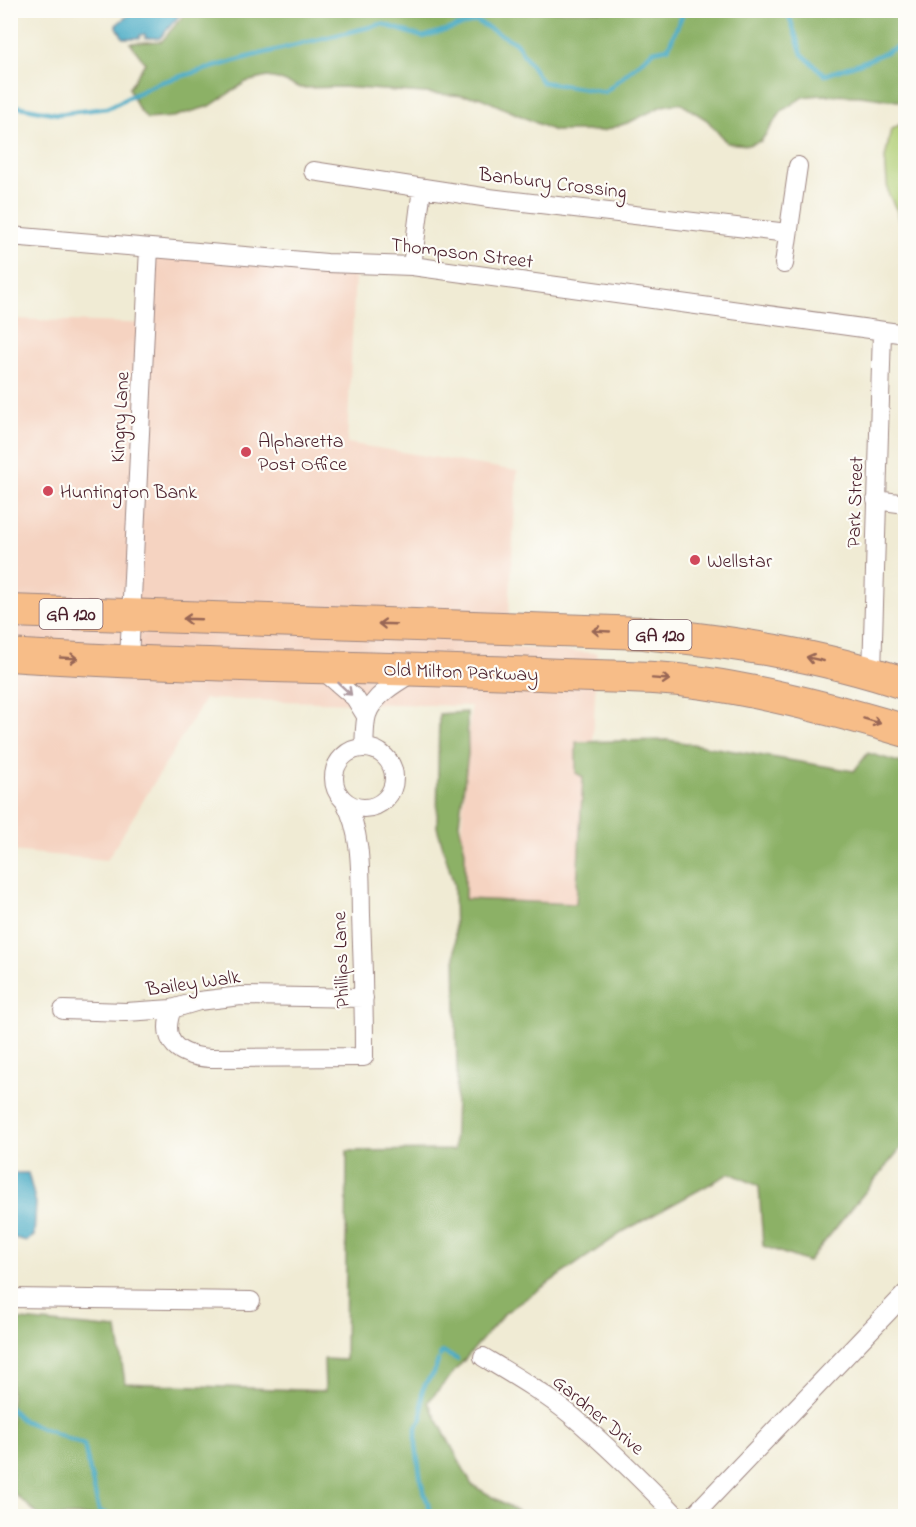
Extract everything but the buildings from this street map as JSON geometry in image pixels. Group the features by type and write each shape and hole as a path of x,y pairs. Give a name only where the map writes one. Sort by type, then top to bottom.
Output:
{"highway":[{"name":"GA 120","path":"10,611 131,617 644,633 710,640 811,658 906,684"},
{"name":"Old Milton Parkway","path":"10,654 701,682 786,698 855,715 906,731"}],"street":[{"path":"784,264 798,166"},
{"name":"Banbury Crossing","path":"313,171 489,198 788,233"},
{"path":"412,266 422,188"},
{"name":"Thompson Street","path":"10,236 327,263 412,266 906,334"},
{"name":"Kingry Lane","path":"129,660 149,248"},
{"name":"Park Street","path":"872,674 882,331"},
{"path":"876,500 906,504"},
{"path":"319,668 355,698 366,716"},
{"path":"364,748 366,716 378,698 397,682 420,669"},
{"path":"364,748 382,754 393,769 394,778 388,796 373,807 359,808 345,802 339,796 333,778 335,768 346,753 364,748"},
{"name":"Phillips Lane","path":"172,1010 168,1019 169,1032 181,1052 196,1057 364,1057 359,862 352,813 345,802"},
{"name":"Phillips Lane","path":"359,862 364,831 373,807"},
{"name":"Bailey Walk","path":"63,1010 126,1012 172,1010 183,1005 219,998 364,998"},
{"path":"693,1516 906,1293"},
{"path":"10,1298 251,1301"},
{"name":"Gardner Drive","path":"483,1357 570,1414 625,1463 677,1516"}],"shaded area":[{"path":"154,253 355,276 347,443 517,471 507,647 597,653 585,911 456,901 471,706 205,699 107,860 11,851 11,319 152,324"}],"green space":[{"path":"187,11 905,11 905,102 860,96 803,97 782,111 761,141 748,145 727,143 707,120 680,103 662,106 630,122 603,131 554,131 479,97 342,87 301,88 267,77 246,82 210,106 173,117 147,119 138,108 129,88 145,63 130,43 162,41"},
{"path":"905,121 905,242 898,213 888,193 885,158 891,130"},
{"path":"467,712 468,754 459,823 465,851 465,899 576,904 583,777 576,773 576,742 668,740 854,771 868,753 905,764 905,1143 808,1262 763,1246 759,1186 730,1173 626,1230 505,1313 428,1402 472,1485 526,1516 40,1516 11,1491 11,1319 117,1329 125,1383 325,1391 324,1359 345,1360 347,1151 454,1150 457,1074 454,885 437,827 439,714"}],"water":[{"path":"135,10 183,11 160,38 145,38 145,34 140,35 140,38 123,38 116,25"},
{"path":"11,1173 28,1173 36,1203 34,1236 26,1241 11,1237"}],"waterway":[{"path":"10,105 58,114 107,108 158,83 252,56 382,24 423,37 476,21 516,43 542,82 605,92 653,51 668,48 684,11 688,10"},
{"path":"783,10 788,13 802,54 825,75 866,61 906,43"},
{"path":"440,1356 442,1352 457,1359"},
{"path":"432,1516 421,1482 416,1427 422,1418 422,1391 434,1373 438,1361"},
{"path":"10,1408 22,1420 84,1445 99,1511 112,1516"}],"place":[{"name":"Alpharetta Post Office","path":"246,452"},
{"name":"Huntington Bank","path":"48,491"},
{"name":"Wellstar","path":"695,560"}]}
